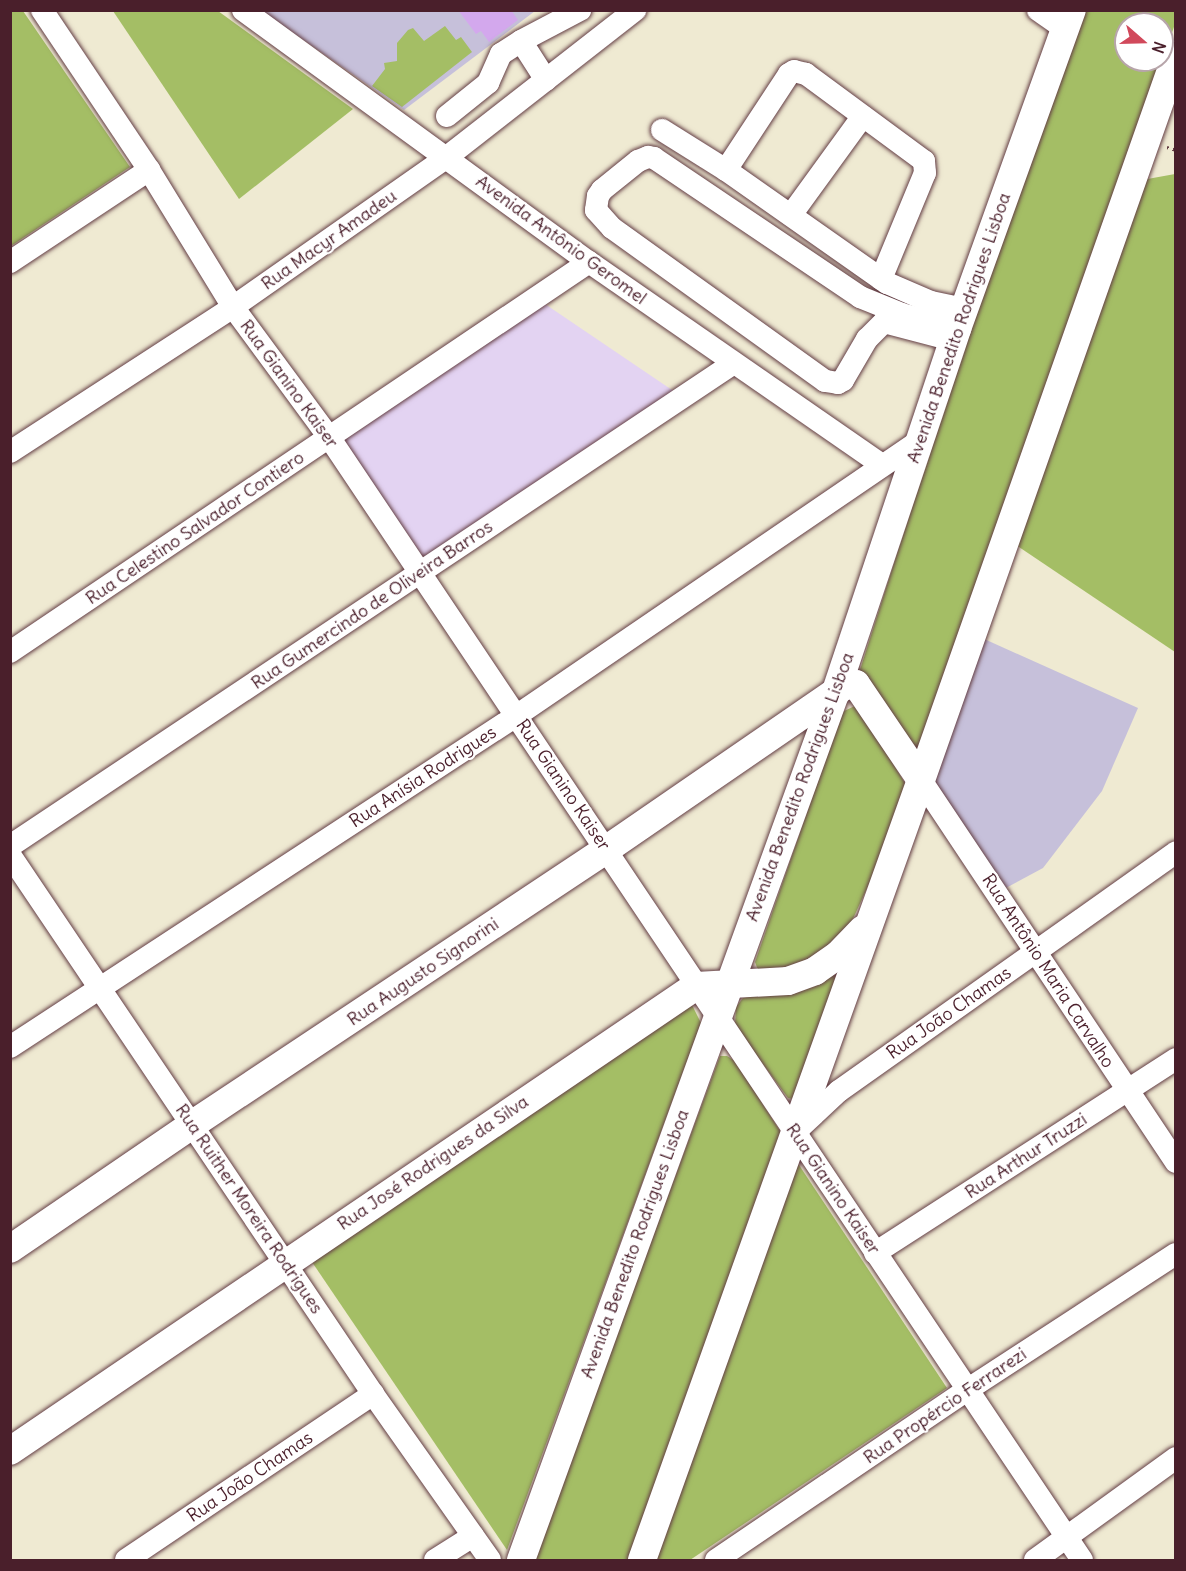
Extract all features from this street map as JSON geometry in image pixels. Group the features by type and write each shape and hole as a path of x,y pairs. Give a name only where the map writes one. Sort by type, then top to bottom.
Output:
{"main road":[{"name":"Avenida Benedito Rodrigues Lisboa","path":"521,1560 835,694 959,324 1068,20"},
{"path":"642,1560 814,1072 921,780 1176,56"},
{"path":"835,694 844,686 856,684 921,780"},
{"name":"Rua Augusto Signorini","path":"10,1249 835,694"},
{"path":"696,986 788,981 815,971 838,955 869,921"},
{"name":"Rua José Rodrigues da Silva","path":"10,1451 696,986"}],"street":[{"name":"Rua Gianino Kaiser","path":"42,10 149,170 233,307 329,437 607,849 794,1134 1082,1560"},
{"name":"Avenida Antônio Geromel","path":"243,10 589,262 882,465"},
{"path":"447,117 488,83 501,54 580,10"},
{"name":"Rua Macyr Amadeu","path":"10,452 233,307 447,157 635,10"},
{"path":"1038,10 1068,20"},
{"path":"521,41 546,80"},
{"path":"726,170 789,74 794,71 806,74 920,157 926,166 884,281"},
{"path":"791,215 863,116"},
{"path":"662,130 726,170 884,281 932,302 959,324"},
{"path":"922,325 844,288 654,158 648,157 638,161 602,190 598,196 596,210 612,228 825,381 838,383 843,380 867,339 884,321 922,325 959,324"},
{"path":"10,262 149,170"},
{"name":"Rua Celestino Salvador Contiero","path":"10,652 589,262"},
{"name":"Rua Gumercindo de Oliveira Barros","path":"10,846 734,363"},
{"name":"Rua Anísia Rodrigues","path":"10,1047 516,716 920,440"},
{"name":"Rua Antônio Maria Carvalho","path":"921,780 1038,951 1127,1091 1176,1162"},
{"name":"Rua João Chamas","path":"794,1134 839,1091 1176,852"},
{"name":"Rua Ruither Moreira Rodrigues","path":"10,855 373,1394 490,1560"},
{"name":"Rua Arthur Truzzi","path":"875,1252 1176,1059"},
{"path":"814,1072 824,1086 839,1091"},
{"name":"Rua Propércio Ferrarezi","path":"716,1560 967,1390 1176,1254"},
{"name":"Rua João Chamas","path":"126,1560 373,1394"},
{"path":"1035,1560 1176,1458"},
{"path":"435,1560 473,1536"}],"shaded area":[{"path":"262,11 535,11 404,110"},
{"path":"545,304 675,392 425,560 341,438"},
{"path":"982,638 1138,708 1102,791 1043,868 1004,889 933,780"}],"green space":[{"path":"11,10 23,11 130,167 11,246"},
{"path":"113,11 218,11 353,109 239,199"},
{"path":"1083,11 1175,11 1174,27 1174,12 1114,12 1114,72 1159,72 957,660 920,753 859,673 967,335"},
{"path":"445,26 456,40 461,37 472,52 402,107 372,86 385,69 384,63 397,61 397,43 408,30 413,28 424,41"},
{"path":"1175,174 1175,652 1016,545 1142,180"},
{"path":"857,705 911,793 851,923 831,949 803,963 759,973 755,962 842,712"},
{"path":"843,967 793,1099 788,1098 735,1026 736,1007 743,998"},
{"path":"691,1003 701,1023 507,1550 312,1262"},
{"path":"720,1056 727,1056 735,1061 782,1134 635,1560 533,1560"},
{"path":"797,1162 947,1388 690,1560 653,1560"}],"building":[{"path":"458,10 511,10 518,20 489,42 481,31 476,34"}]}
